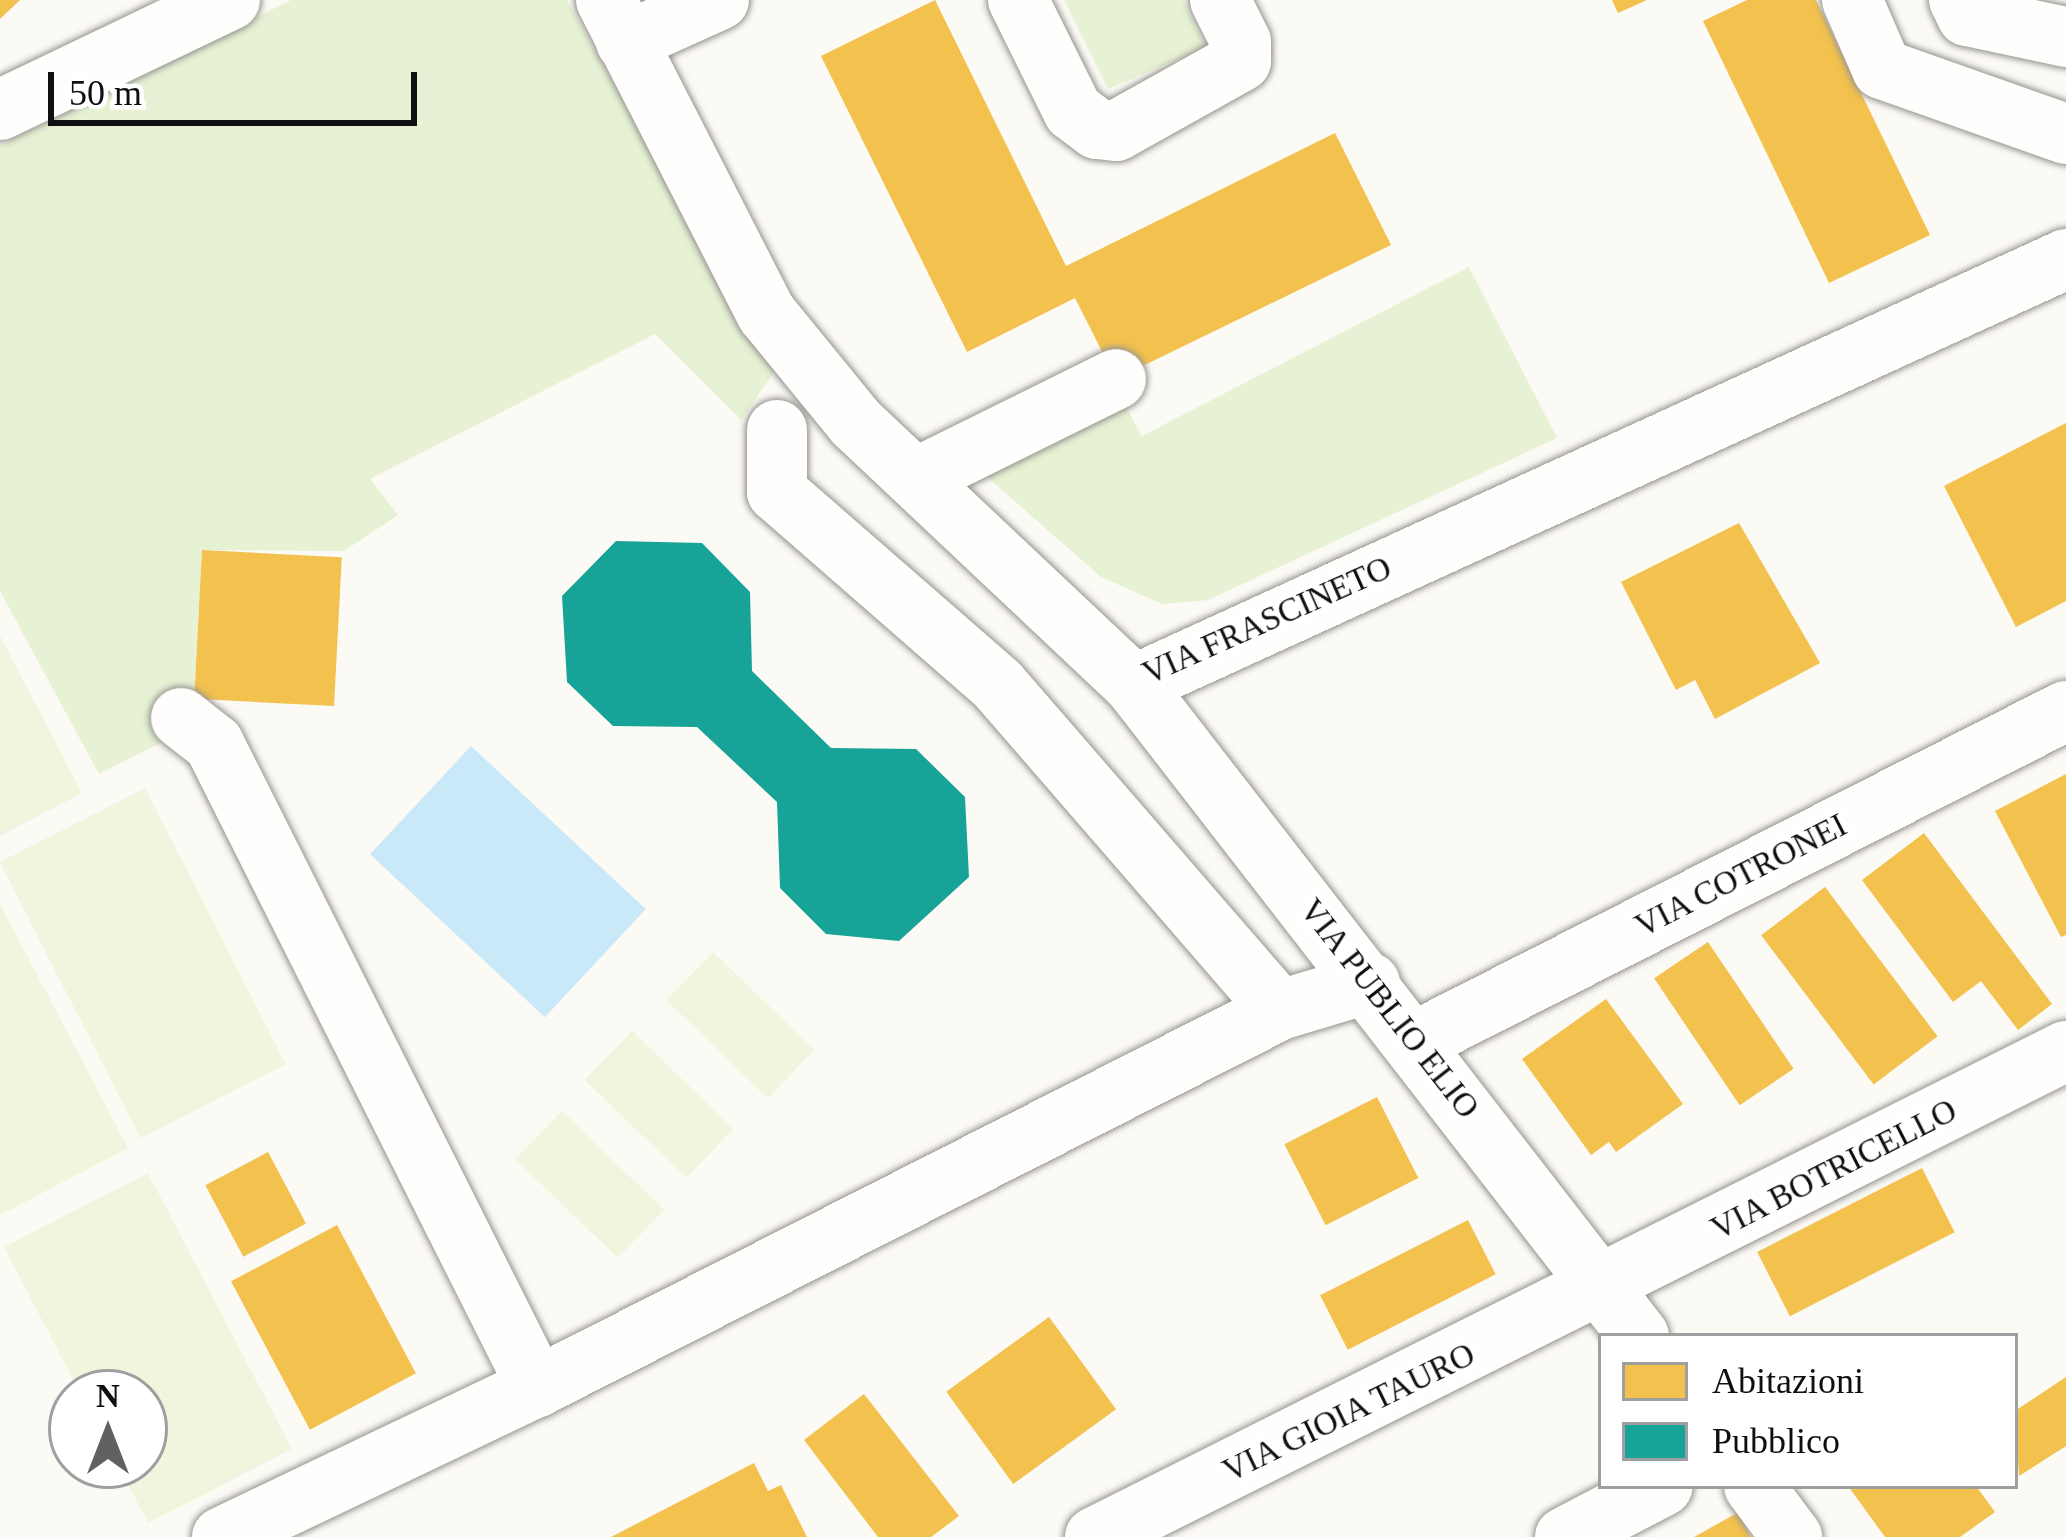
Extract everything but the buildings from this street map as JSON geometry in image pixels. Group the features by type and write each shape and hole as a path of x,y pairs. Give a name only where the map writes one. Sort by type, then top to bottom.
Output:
{"street":[{"path":"0,110 230,0"},
{"path":"616,21 719,0"},
{"path":"1018,0 1073,111 1097,129 1116,131 1232,73 1240,43 1220,0"},
{"path":"1852,0 1882,70 2066,134"},
{"path":"1922,83 1963,8 2066,37"},
{"name":"VIA FRASCINETO","path":"616,21 767,314 856,423 1134,686 2066,260"},
{"path":"916,478 1116,380"},
{"path":"777,430 771,462 778,491 998,685 1280,1010"},
{"name":"VIA PUBLIO ELIO","path":"1134,686 1416,1041 1637,1333"},
{"name":"VIA COTRONEI","path":"1416,1041 2066,711"},
{"path":"181,718 214,744 537,1387"},
{"path":"222,1537 537,1387 1280,1010 1370,983"},
{"name":"VIA BOTRICELLO","path":"1603,1289 2066,1051"},
{"name":"VIA GIOIA TAURO","path":"1095,1537 1603,1289"},
{"path":"1565,1537 1657,1489"},
{"path":"1756,1489 1792,1537"}],"green space":[{"path":"291,0 567,0 775,371 741,420 655,334 370,479 398,515 344,551 202,550 194,699 164,741 99,774 0,591 0,146"},
{"path":"1064,0 1183,0 1206,47 1108,89"},
{"path":"1469,267 1557,438 1208,600 1162,604 1101,577 977,468 1119,395 1142,436"},
{"path":"0,636 82,793 0,836"},
{"path":"145,788 286,1064 141,1138 0,862"},
{"path":"0,904 128,1148 0,1215"},
{"path":"713,952 814,1050 768,1098 666,1000"},
{"path":"632,1031 733,1129 686,1178 585,1080"},
{"path":"562,1111 664,1210 618,1258 515,1159"},
{"path":"148,1173 292,1449 148,1523 130,1489 168,1489 168,1369 68,1369 4,1247"}],"water":[{"path":"471,746 646,909 545,1017 370,854"}]}
